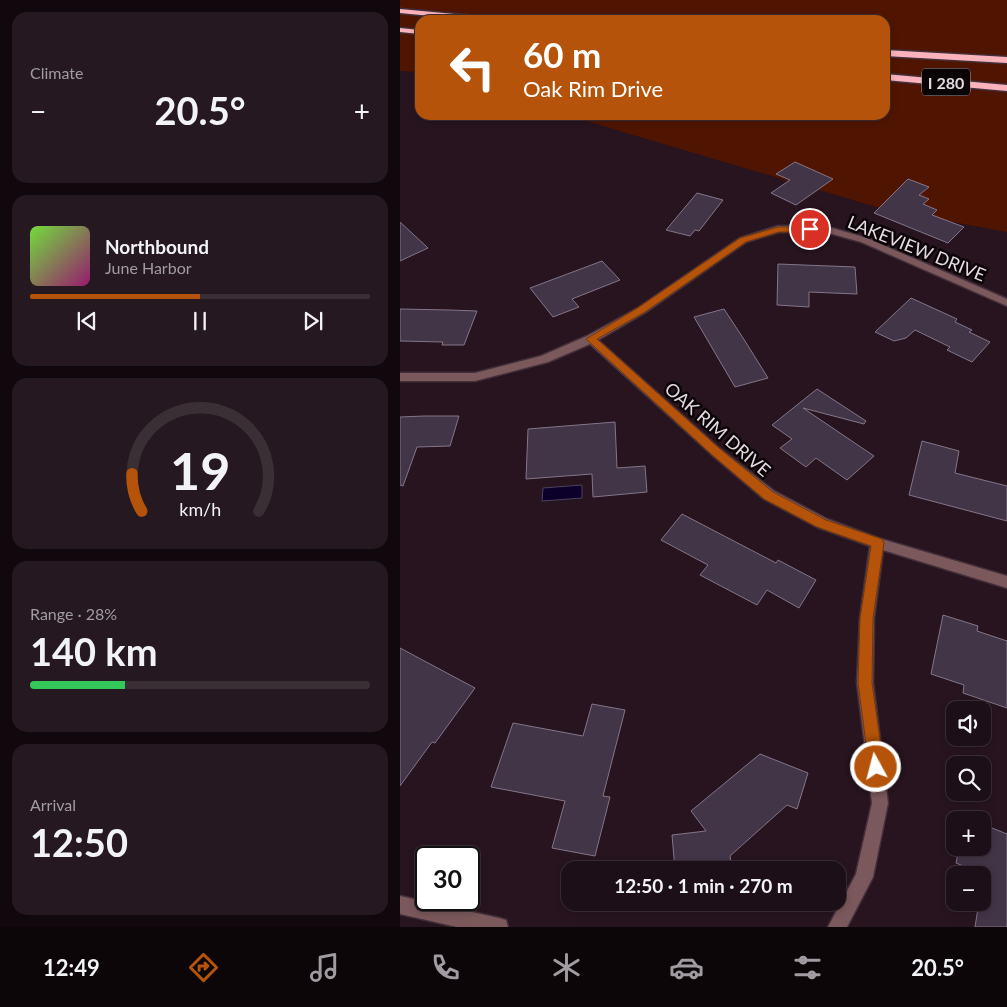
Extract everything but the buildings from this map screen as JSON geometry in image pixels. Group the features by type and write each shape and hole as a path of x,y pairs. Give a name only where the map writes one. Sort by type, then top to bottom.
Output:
{"highway":[{"path":"400,11 444,15"},
{"path":"400,30 415,32"},
{"name":"I 280","path":"890,53 1007,60"},
{"name":"I 280","path":"890,77 1007,88"}],"street":[{"name":"LAKEVIEW DRIVE","path":"400,377 475,378 544,359 591,339 642,310 743,240 778,229 825,229 864,240 1007,303"},
{"name":"OAK RIM DRIVE","path":"591,339 708,445 769,496 822,523 877,543 1007,582"},
{"path":"837,927 864,876 880,803 865,683 867,618 877,543"},
{"path":"400,905 500,927"}],"shaded area":[{"path":"400,0 1007,0 1007,232 883,209 583,120 890,120 890,15 415,15 415,72 400,71"},
{"path":"582,485 582,498 542,501 543,488"}],"route":[{"path":"810,229 778,229 743,240 642,310 591,339 715,451 769,496 822,523 877,543 867,618 865,683 876,767"}]}
